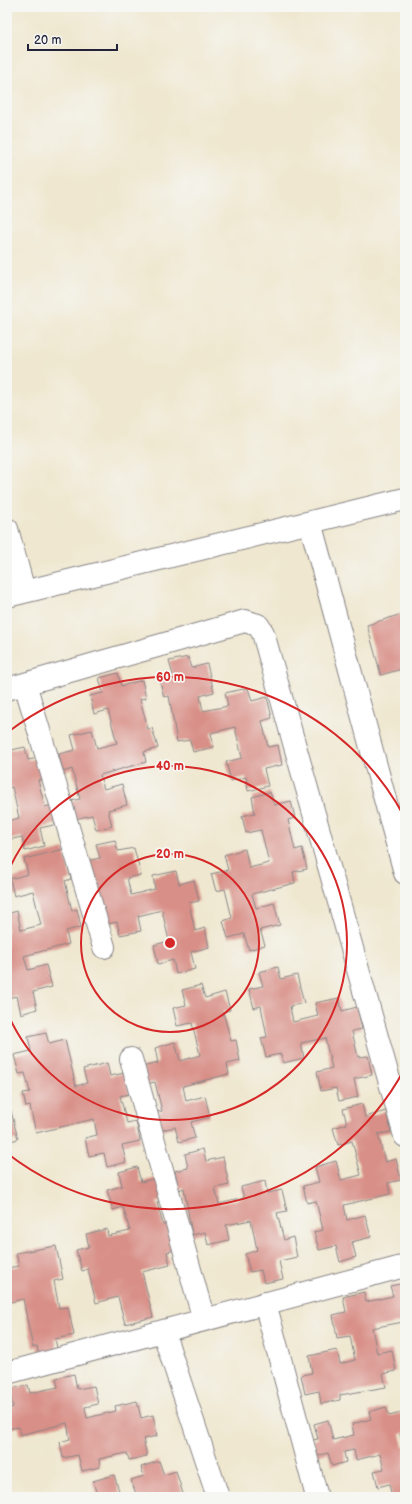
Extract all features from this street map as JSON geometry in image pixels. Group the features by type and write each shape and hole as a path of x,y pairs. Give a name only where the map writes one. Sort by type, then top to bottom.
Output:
{"street":[{"path":"7,529 15,593 405,499"},
{"path":"310,522 399,826 405,873"},
{"path":"104,947 16,687 246,621 258,625 263,633 405,1136"},
{"path":"131,1059 204,1320"},
{"path":"7,1373 405,1266"},
{"path":"265,1303 317,1497"},
{"path":"163,1331 218,1497"}],"building":[{"path":"405,613 405,668 381,675 367,625"},
{"path":"188,657 191,668 207,664 214,692 200,696 203,711 228,706 225,693 248,688 252,701 267,697 272,718 262,721 268,747 278,745 282,765 264,769 268,786 248,791 246,777 231,781 226,762 242,758 235,727 211,733 214,747 193,752 190,740 177,742 169,696 164,697 159,678 173,675 169,661"},
{"path":"118,673 121,686 142,680 146,698 140,699 148,729 152,728 158,748 144,752 146,762 100,775 104,789 122,784 127,805 108,810 112,826 96,830 92,815 75,819 71,801 80,799 72,769 63,772 59,754 75,750 71,735 92,730 97,748 117,743 108,710 94,714 90,696 103,693 99,678"},
{"path":"25,747 28,760 43,757 48,778 38,780 45,807 54,804 58,824 40,828 44,846 25,851 22,837 7,840 7,821 19,818 12,787 7,788 7,751"},
{"path":"270,792 274,805 291,801 295,818 288,820 295,850 302,848 307,869 293,872 295,883 252,894 256,908 274,903 280,925 260,930 265,945 249,950 244,934 228,938 223,921 232,918 225,889 216,891 211,874 228,870 224,855 245,849 249,868 269,863 261,830 246,833 242,816 255,813 252,797"},
{"path":"115,840 118,851 134,848 141,875 127,878 131,895 155,889 153,876 176,871 179,884 194,880 199,901 189,903 195,931 205,928 209,947 191,952 195,969 176,974 173,960 158,964 154,945 169,941 162,910 138,916 141,931 120,935 117,922 104,925 96,879 91,880 86,861 100,858 96,844"},
{"path":"64,849 71,879 65,881 72,911 77,909 81,927 66,931 69,944 24,956 28,970 46,965 52,987 33,992 37,1009 21,1014 17,996 7,998 7,914 17,911 21,930 41,925 33,891 14,896 10,879 28,874 24,859"},
{"path":"278,967 281,979 297,975 304,1003 290,1006 293,1022 318,1016 315,1003 339,998 342,1011 357,1007 362,1029 352,1031 358,1057 368,1056 372,1075 354,1079 358,1097 339,1101 336,1088 321,1091 317,1072 332,1068 325,1038 301,1043 304,1058 283,1063 281,1054 266,1057 261,1038 267,1037 261,1006 254,1008 249,989 263,986 259,972"},
{"path":"201,985 205,998 225,992 230,1010 223,1012 231,1041 236,1040 240,1061 227,1064 229,1074 183,1086 186,1101 205,1096 210,1117 191,1122 195,1138 179,1142 175,1127 158,1131 154,1113 162,1111 155,1082 146,1084 142,1067 158,1063 155,1048 175,1042 180,1061 200,1055 192,1023 177,1026 173,1008 186,1005 182,990"},
{"path":"46,1033 49,1044 65,1040 76,1086 87,1083 83,1069 107,1063 110,1076 125,1073 130,1094 120,1096 127,1123 136,1121 140,1141 122,1145 126,1162 107,1167 104,1153 89,1156 85,1138 97,1135 94,1119 36,1133 30,1106 26,1107 23,1093 30,1092 25,1073 19,1074 14,1055 31,1051 28,1037"},
{"path":"362,1104 365,1117 386,1111 391,1132 378,1134 385,1162 396,1159 401,1180 388,1183 390,1194 344,1205 347,1220 365,1215 371,1237 352,1242 356,1257 340,1262 336,1246 319,1250 314,1232 323,1230 316,1201 307,1203 303,1186 319,1182 315,1167 336,1161 341,1180 361,1175 352,1141 338,1145 333,1128 347,1124 343,1109"},
{"path":"10,1107 18,1139 7,1142 7,1108"},
{"path":"203,1149 206,1161 223,1157 229,1185 215,1188 219,1204 244,1198 241,1187 265,1181 267,1193 282,1190 287,1211 277,1213 284,1240 293,1237 297,1257 279,1261 283,1279 264,1283 261,1270 250,1272 245,1254 257,1250 251,1220 226,1225 229,1240 208,1245 205,1232 192,1235 184,1188 179,1190 175,1171 188,1168 185,1154"},
{"path":"137,1167 141,1182 163,1176 168,1199 157,1202 163,1225 172,1223 178,1249 167,1252 170,1265 142,1272 153,1317 125,1324 118,1297 96,1303 88,1269 82,1271 76,1250 89,1247 86,1234 107,1229 108,1236 130,1231 123,1207 113,1210 107,1190 122,1186 119,1172"},
{"path":"56,1246 63,1279 54,1281 59,1308 68,1307 74,1335 55,1339 58,1352 39,1356 37,1346 33,1348 23,1299 7,1303 7,1268 19,1266 16,1253"},
{"path":"405,1283 405,1328 403,1322 372,1328 377,1353 392,1350 396,1371 383,1374 386,1387 340,1395 340,1400 321,1404 319,1391 305,1394 301,1375 312,1373 309,1356 337,1350 340,1364 355,1360 350,1336 337,1338 333,1315 346,1312 343,1297 364,1292 366,1302 393,1296 390,1286"},
{"path":"74,1374 77,1389 94,1386 98,1404 85,1407 87,1418 116,1411 115,1406 137,1401 141,1418 153,1415 157,1436 143,1439 147,1456 129,1460 127,1453 99,1459 100,1467 82,1471 78,1455 63,1458 60,1442 70,1439 67,1423 20,1435 19,1427 7,1429 7,1409 13,1407 9,1389 28,1385 30,1393 58,1387 56,1378"},
{"path":"386,1407 389,1416 405,1412 405,1433 400,1434 403,1446 405,1446 405,1496 392,1497 389,1484 378,1487 374,1471 384,1469 380,1454 356,1460 354,1450 344,1452 346,1462 332,1466 328,1453 316,1456 313,1440 318,1439 314,1424 328,1420 333,1440 354,1435 352,1424 371,1419 369,1412"},
{"path":"159,1461 164,1475 176,1471 183,1494 174,1497 137,1497 131,1480 144,1476 141,1467"},
{"path":"114,1475 121,1497 92,1497 97,1495 93,1481"}]}
